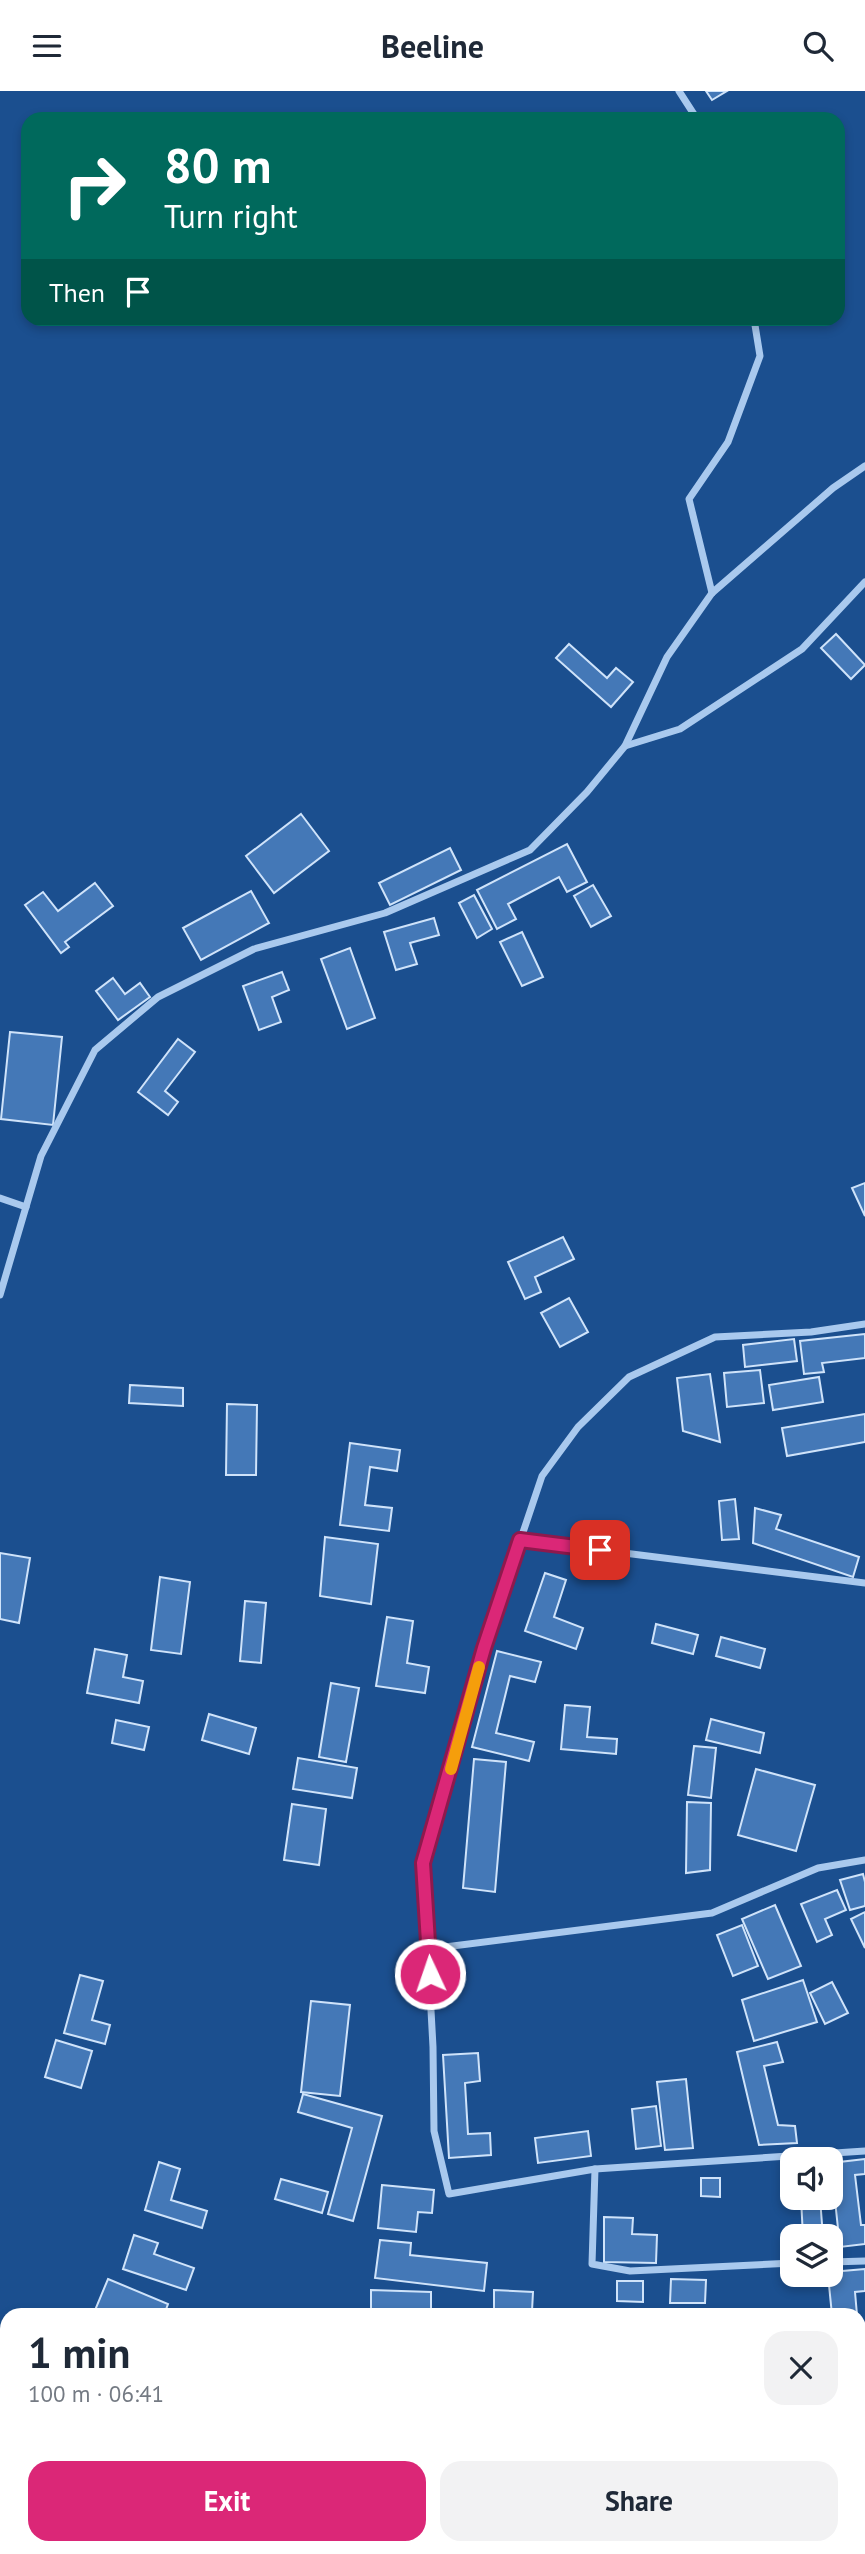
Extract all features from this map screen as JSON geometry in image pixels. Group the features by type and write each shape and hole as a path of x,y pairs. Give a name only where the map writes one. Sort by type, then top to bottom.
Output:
{"street":[{"path":"679,91 692,112"},
{"path":"712,593 688,499 728,442 760,356 755,326"},
{"path":"0,1295 41,1156 96,1050 158,997 254,949 385,913 530,850 587,792 625,746 667,657 712,593 833,488 865,467"},
{"path":"625,746 680,729 802,649 865,582"},
{"path":"0,1198 26,1207"},
{"path":"865,1324 811,1332 715,1337 629,1377 578,1427 542,1476 484,1648 423,1863 429,1949 434,2131 449,2194 595,2169 865,2151"},
{"path":"520,1540 865,1583"},
{"path":"429,1949 712,1913 818,1868 865,1860"},
{"path":"595,2169 592,2265 630,2271 780,2264"},
{"path":"843,2262 865,2261"}],"building":[{"path":"706,91 727,91 712,100"},
{"path":"836,634 865,665 851,679 821,648"},
{"path":"569,644 607,678 616,668 633,682 611,707 556,658"},
{"path":"301,814 329,851 274,893 246,856"},
{"path":"567,844 587,882 567,892 559,877 508,904 516,919 497,929 477,890"},
{"path":"450,848 461,870 390,905 379,883"},
{"path":"95,883 113,906 65,942 69,947 61,953 25,905 43,892 58,911"},
{"path":"593,885 611,916 591,927 574,896"},
{"path":"251,891 269,923 201,960 183,928"},
{"path":"474,895 492,929 477,938 459,903"},
{"path":"434,918 439,935 410,943 417,964 396,970 384,932"},
{"path":"522,932 543,977 522,986 500,942"},
{"path":"350,948 375,1018 347,1029 321,959"},
{"path":"282,972 289,990 272,997 281,1022 259,1030 243,986"},
{"path":"113,978 125,994 140,983 150,997 118,1020 96,991"},
{"path":"10,1032 62,1037 53,1125 1,1119"},
{"path":"178,1039 195,1052 165,1091 178,1102 168,1115 138,1092"},
{"path":"865,1183 865,1216 852,1188"},
{"path":"563,1237 574,1259 535,1277 541,1292 525,1299 508,1262"},
{"path":"569,1298 588,1332 560,1347 541,1313"},
{"path":"865,1334 865,1358 822,1363 824,1372 804,1374 800,1341"},
{"path":"794,1339 797,1361 745,1367 743,1345"},
{"path":"760,1370 764,1403 727,1407 724,1373"},
{"path":"710,1374 720,1442 683,1431 677,1378"},
{"path":"819,1377 823,1402 773,1410 769,1385"},
{"path":"130,1385 183,1388 183,1406 129,1403"},
{"path":"227,1404 257,1405 256,1475 226,1475"},
{"path":"865,1414 865,1442 787,1456 782,1428"},
{"path":"350,1443 400,1450 397,1471 370,1467 365,1505 392,1508 389,1531 340,1525"},
{"path":"735,1499 739,1539 722,1540 719,1501"},
{"path":"755,1508 781,1515 776,1529 859,1557 853,1577 753,1543"},
{"path":"325,1537 378,1544 371,1604 320,1596"},
{"path":"0,1553 30,1558 19,1623 0,1619"},
{"path":"545,1573 566,1580 554,1617 583,1628 576,1649 525,1631"},
{"path":"160,1577 190,1582 181,1654 151,1650"},
{"path":"245,1601 266,1603 261,1663 240,1661"},
{"path":"387,1617 413,1621 407,1663 429,1667 425,1693 376,1686"},
{"path":"656,1624 698,1635 693,1654 652,1643"},
{"path":"721,1637 765,1649 760,1668 716,1656"},
{"path":"95,1649 127,1655 123,1677 143,1681 139,1703 87,1693"},
{"path":"497,1651 541,1662 535,1682 510,1676 496,1733 534,1742 529,1761 472,1747"},
{"path":"331,1683 359,1688 346,1762 319,1757"},
{"path":"565,1705 590,1707 587,1737 617,1739 616,1754 561,1749"},
{"path":"209,1714 256,1728 249,1754 202,1740"},
{"path":"711,1719 764,1733 760,1753 706,1740"},
{"path":"116,1720 149,1727 144,1750 112,1743"},
{"path":"694,1746 716,1748 711,1798 688,1795"},
{"path":"298,1758 357,1768 352,1798 293,1789"},
{"path":"474,1759 506,1762 495,1892 463,1888"},
{"path":"756,1769 815,1785 796,1851 738,1835"},
{"path":"687,1802 711,1803 710,1870 686,1873"},
{"path":"292,1804 326,1809 319,1865 284,1860"},
{"path":"863,1874 865,1906 850,1910 840,1880"},
{"path":"837,1890 846,1910 825,1919 832,1935 817,1942 801,1904"},
{"path":"775,1905 801,1966 768,1979 742,1919"},
{"path":"865,1912 865,1948 851,1919"},
{"path":"742,1925 758,1966 733,1976 717,1935"},
{"path":"80,1975 103,1981 92,2020 110,2025 105,2044 64,2033"},
{"path":"803,1980 817,2022 754,2041 742,2000"},
{"path":"832,1982 848,2013 825,2024 810,1993"},
{"path":"311,2001 350,2005 340,2096 301,2092"},
{"path":"56,2040 92,2051 81,2088 45,2077"},
{"path":"777,2042 783,2062 764,2066 778,2125 795,2126 797,2143 759,2145 737,2052"},
{"path":"478,2053 480,2081 465,2083 468,2134 490,2133 491,2155 449,2158 443,2055"},
{"path":"686,2079 693,2148 665,2150 657,2082"},
{"path":"303,2094 382,2116 353,2221 328,2214 352,2128 298,2112"},
{"path":"656,2106 661,2146 636,2149 632,2109"},
{"path":"588,2131 591,2156 538,2163 535,2138"},
{"path":"865,2159 865,2174 855,2175 861,2225 865,2225 865,2244 843,2247 843,2224 838,2224 836,2210 843,2210 843,2162"},
{"path":"159,2162 180,2169 171,2200 207,2211 202,2228 145,2210"},
{"path":"701,2178 720,2178 720,2197 701,2196"},
{"path":"281,2179 328,2192 322,2213 275,2199"},
{"path":"382,2185 434,2190 432,2213 418,2212 416,2232 378,2228"},
{"path":"802,2210 821,2210 822,2224 802,2224"},
{"path":"604,2217 633,2218 632,2234 657,2235 656,2263 604,2262"},
{"path":"134,2235 158,2243 154,2254 194,2268 186,2290 123,2269"},
{"path":"380,2240 411,2243 410,2255 487,2263 484,2291 375,2278"},
{"path":"865,2269 865,2291 855,2292 856,2308 831,2308 829,2287 843,2287 843,2271"},
{"path":"108,2279 168,2304 167,2308 96,2308"},
{"path":"671,2279 706,2280 705,2303 670,2303"},
{"path":"617,2281 643,2281 643,2302 617,2301"},
{"path":"371,2290 431,2292 431,2308 371,2308"},
{"path":"494,2290 533,2292 532,2308 494,2308"}],"slow traffic":[{"path":"451,1769 479,1667"}],"route":[{"path":"430,1974 423,1863 484,1648 520,1540 600,1550"}]}
